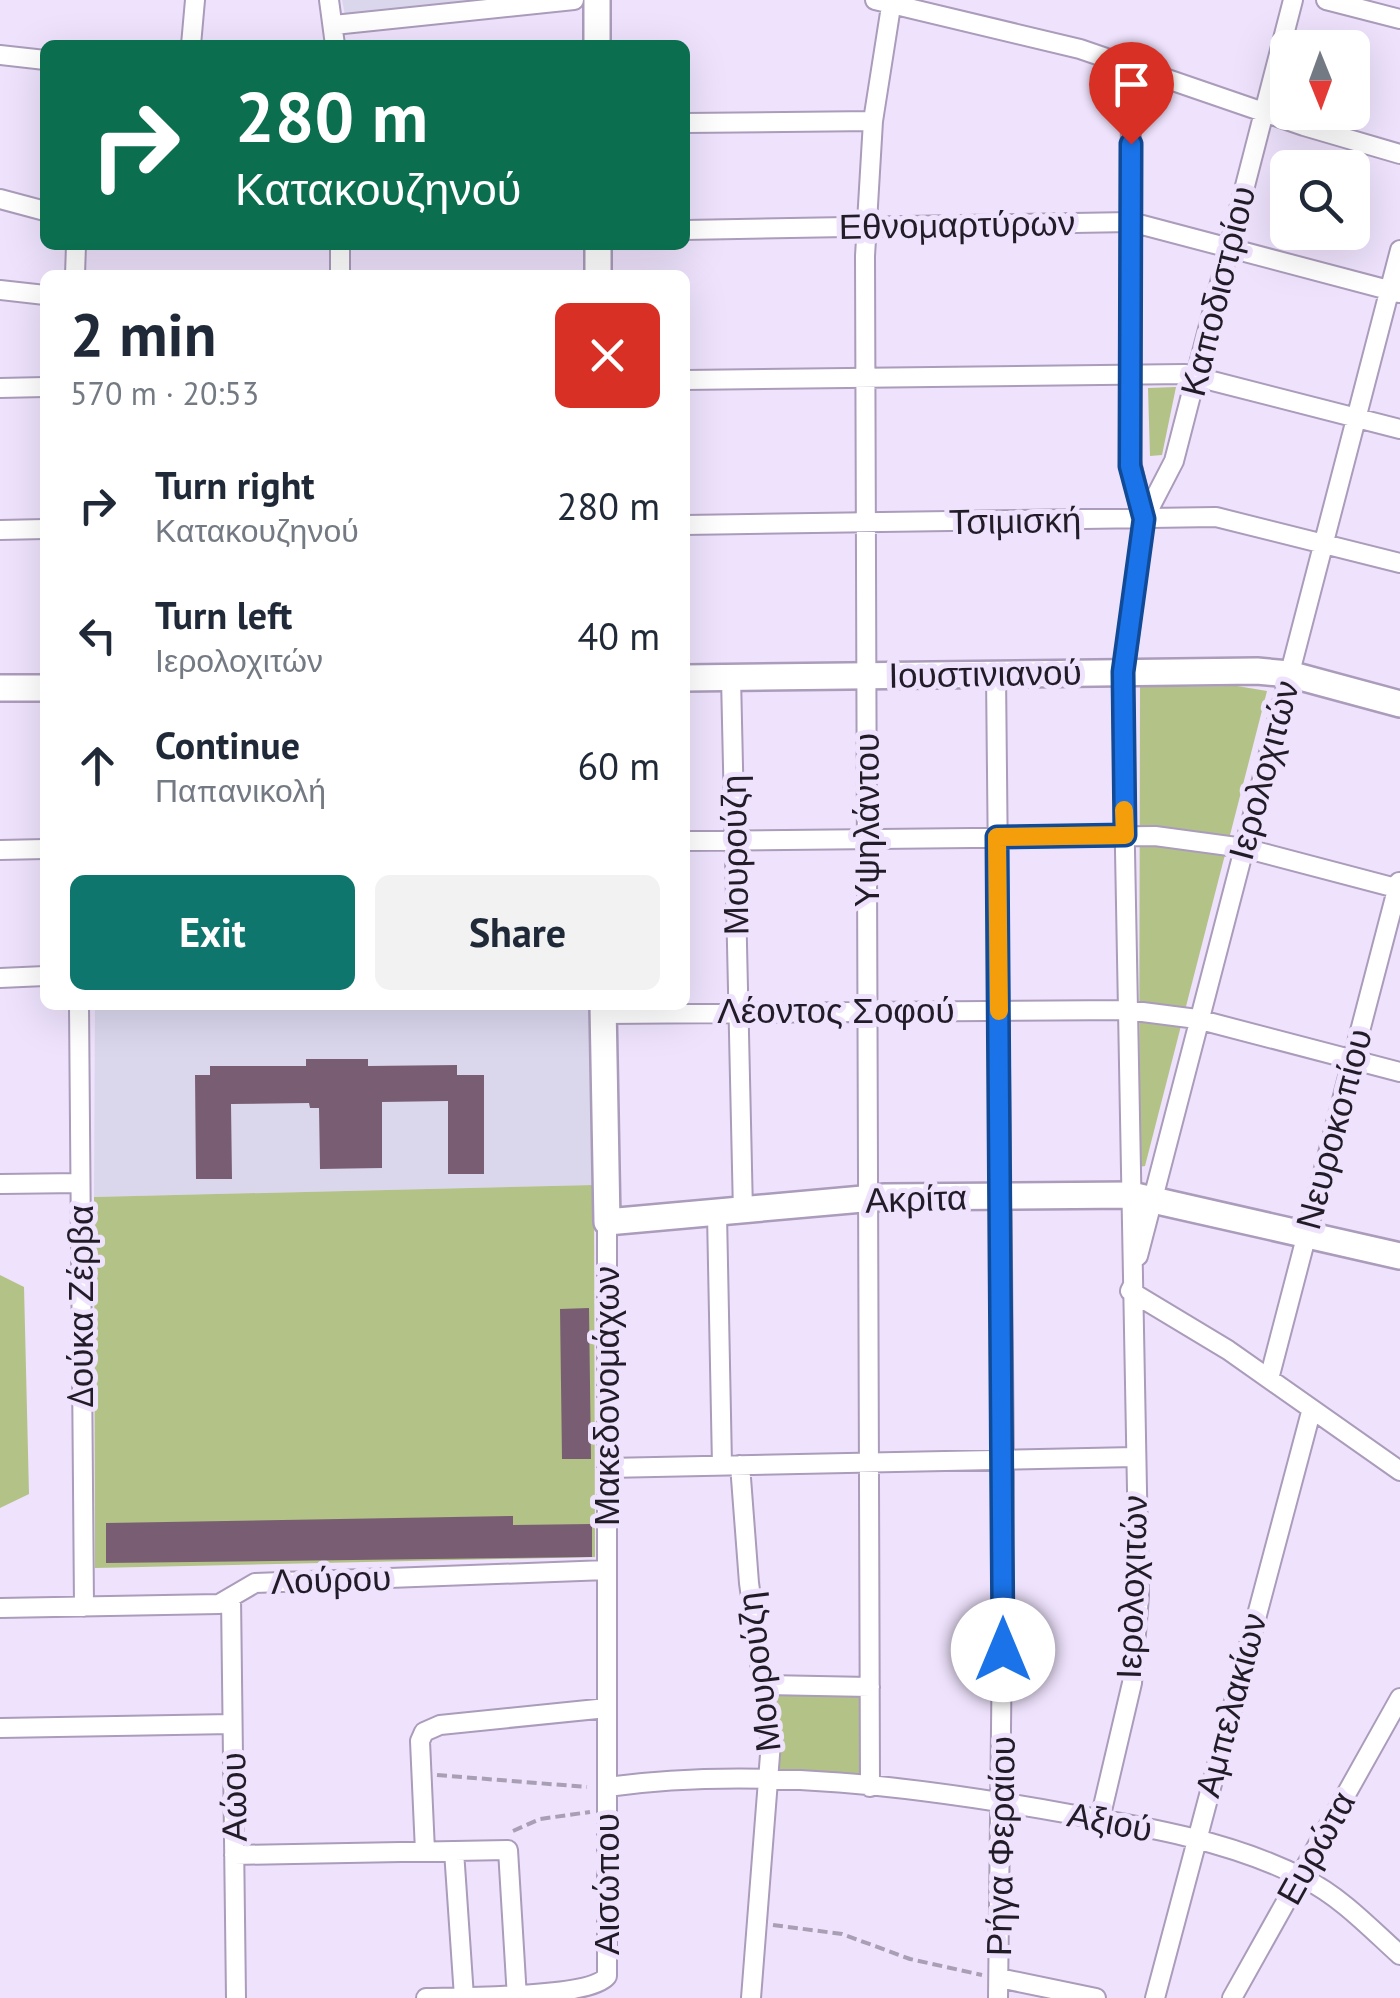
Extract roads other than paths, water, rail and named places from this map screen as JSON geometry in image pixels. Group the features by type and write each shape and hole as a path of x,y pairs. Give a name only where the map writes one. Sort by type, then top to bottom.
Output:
{"street":[{"path":"192,40 194,0"},
{"path":"328,0 335,40"},
{"path":"334,24 574,0"},
{"path":"597,0 597,40"},
{"name":"Καποδιστρίου","path":"1144,519 1174,461 1293,0"},
{"path":"1326,0 1400,19"},
{"path":"886,1 1038,37 1400,154"},
{"name":"Υψηλάντου","path":"870,1787 866,226 886,1"},
{"path":"0,55 40,59"},
{"path":"1131,65 1130,466 1144,519"},
{"path":"690,122 873,120"},
{"path":"0,199 40,210"},
{"name":"Εθνομαρτύρων","path":"690,230 1130,222 1395,292"},
{"name":"Ιερολοχιτών","path":"1141,1196 1197,1019 1244,848 1356,418 1395,292 1400,250"},
{"path":"0,290 40,294"},
{"path":"690,380 1196,376 1400,429"},
{"path":"0,388 40,387"},
{"name":"Τσιμισκή","path":"690,526 1224,518 1400,563"},
{"name":"Ιερολοχιτών","path":"1100,1819 1136,1657 1130,1291 1141,1196 1128,1010 1123,672 1144,519"},
{"path":"0,530 40,530"},
{"name":"Ιουστινιανού","path":"690,678 1123,672 1288,674 1400,704"},
{"name":"Ρήγα Φεραίου","path":"996,674 1004,1460 998,1998"},
{"name":"Μουρούζη","path":"731,677 743,1212"},
{"path":"0,688 40,688"},
{"path":"690,841 1125,835 1244,848 1399,886"},
{"path":"0,850 40,849"},
{"name":"Νευροκοπίου","path":"1269,1379 1399,886"},
{"path":"0,978 40,976"},
{"name":"Δούκα Ζέρβα","path":"79,1010 84,1607"},
{"name":"Λέοντος Σοφού","path":"604,1010 1128,1010 1197,1019 1400,1072"},
{"name":"Μακεδονομάχων","path":"604,1010 607,1787"},
{"path":"0,1184 80,1183"},
{"name":"Ακρίτα","path":"607,1222 868,1200 1141,1196 1400,1256"},
{"name":"Μουρούζη","path":"717,1214 731,1465 766,1685 770,1780 750,1998"},
{"path":"1130,1291 1269,1379 1400,1471"},
{"name":"Αμπελακίων","path":"1156,1998 1194,1840 1311,1412"},
{"path":"607,1468 1135,1457"},
{"name":"Λούρου","path":"0,1608 219,1604 255,1583 607,1570"},
{"name":"Αώου","path":"231,1597 236,1998"},
{"path":"766,1685 870,1687"},
{"name":"Ευρώτα","path":"1232,1998 1400,1698"},
{"path":"426,1851 421,1738 434,1726 607,1708"},
{"path":"0,1728 232,1724"},
{"name":"Αξιού","path":"607,1787 770,1780 1003,1802 1100,1819 1194,1840 1300,1876 1338,1900 1400,1955"},
{"name":"Αισώπου","path":"426,1998 517,1996 606,1979 607,1787"},
{"path":"234,1854 508,1850 517,1996"},
{"path":"454,1851 464,1997"},
{"path":"998,1978 1096,1998"}]}
